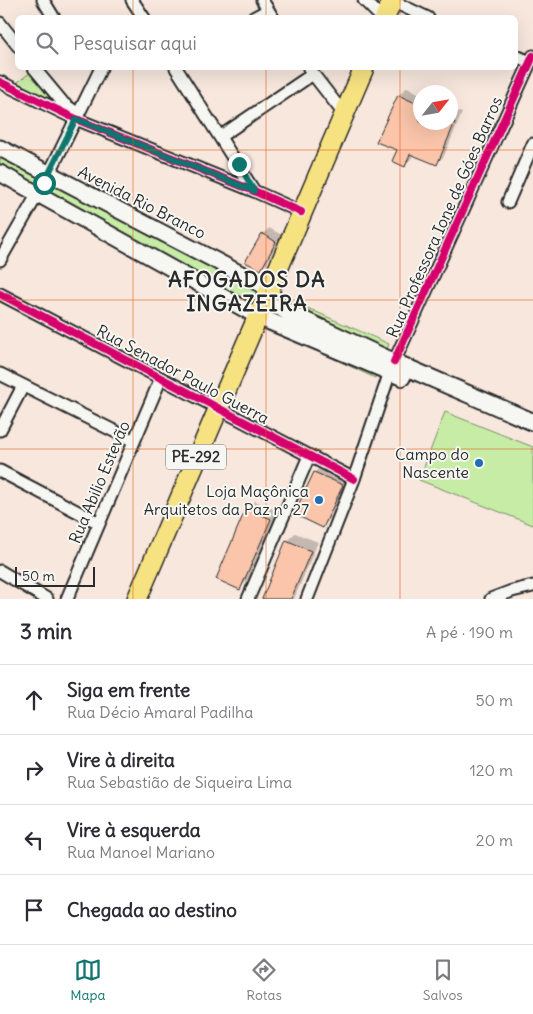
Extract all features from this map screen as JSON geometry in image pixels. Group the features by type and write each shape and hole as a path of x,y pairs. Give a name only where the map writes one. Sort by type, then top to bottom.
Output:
{"main road":[{"name":"PE-292","path":"137,599 217,407 363,70"},
{"path":"268,288 275,303 285,310 398,370"},
{"path":"257,316 533,422"},
{"path":"439,387 533,434"}],"street":[{"path":"43,0 52,15"},
{"path":"364,0 388,9 415,15"},
{"path":"130,15 136,2"},
{"path":"136,2 142,15"},
{"path":"0,24 15,42"},
{"path":"518,56 531,59"},
{"name":"Rua Professora Ione de Góes Barros","path":"307,599 398,370 531,59"},
{"path":"36,70 64,104 77,116"},
{"path":"0,260 49,174 97,70"},
{"path":"177,70 221,136 254,191"},
{"path":"221,136 310,71 344,114"},
{"path":"0,82 301,212"},
{"name":"Avenida Rio Branco","path":"0,148 268,288"},
{"path":"508,202 532,150"},
{"path":"0,173 257,316"},
{"name":"Rua Senador Paulo Guerra","path":"0,294 354,479"},
{"path":"0,374 134,441"},
{"name":"Rua Abilio Estevão","path":"67,599 162,378"},
{"path":"0,430 23,386"},
{"path":"248,599 309,456"},
{"path":"0,471 99,523"},
{"path":"0,571 47,599"},
{"path":"491,599 518,589 533,586"}],"green space":[{"path":"31,72 55,104 14,85"},
{"path":"0,154 260,289 253,306 0,166"},
{"path":"280,296 389,344 375,378 264,326"},
{"name":"Campo do Nascente","path":"445,412 533,447 533,525 419,480"}],"building":[{"path":"398,95 413,102 413,130 452,130 437,165 410,154 405,167 392,161 397,150 376,142"},
{"path":"262,233 276,242 261,270 245,262"},
{"name":"Loja Maçônica Arquitetos da Paz nº 27","path":"314,472 343,485 323,528 294,514"},
{"path":"246,508 271,519 240,590 216,579"},
{"path":"286,540 311,551 291,599 262,599"}],"cycle path":[{"path":"394,362 533,56"},
{"path":"0,82 76,119 301,212"},
{"path":"0,294 354,479"}],"place":[{"name":"Campo do Nascente","path":"479,463"},
{"name":"Loja Maçônica Arquitetos da Paz nº 27","path":"319,500"}],"district":[{"name":"AFOGADOS DA INGAZEIRA","path":"247,292"}],"route":[{"path":"44,183 76,119 254,191 239,164"}]}
